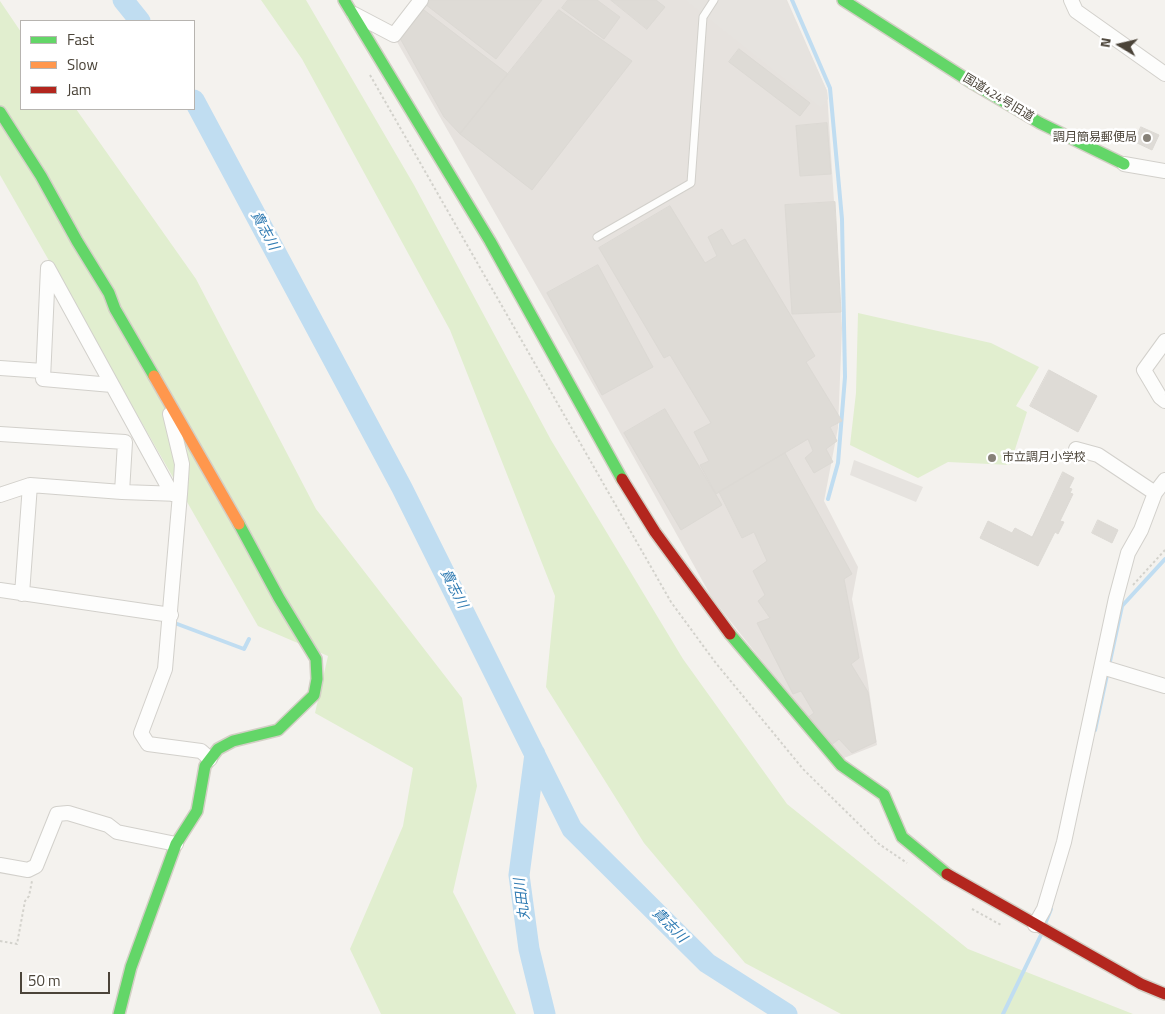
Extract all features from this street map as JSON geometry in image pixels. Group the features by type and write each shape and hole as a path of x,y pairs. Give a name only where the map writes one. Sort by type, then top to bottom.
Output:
{"street":[{"path":"344,0 490,241 632,496 655,532 736,644 841,765 884,795 902,837 952,878 1141,984 1165,994"},
{"path":"352,13 394,35 421,0"},
{"name":"国道424号旧道","path":"843,0 974,84 1040,123 1124,164 1165,171"},
{"path":"1072,0 1076,11 1165,74"},
{"path":"0,112 41,176 77,241 109,293 115,309 232,512 279,598 316,659 317,679 314,695 278,730 233,741 218,749 205,766 197,811 176,844 131,967 119,1014"},
{"path":"112,385 43,379 48,268 126,410 176,494"},
{"path":"1165,341 1144,370 1160,397 1165,400"},
{"path":"0,368 43,371"},
{"path":"169,404 182,464 176,494 171,615 165,669 140,733 148,744 201,751 210,759"},
{"path":"122,492 126,410"},
{"path":"0,434 125,442"},
{"path":"1076,449 1098,455 1155,493"},
{"path":"1036,925 1044,909 1064,842 1116,598 1128,553 1141,530 1155,493 1165,480"},
{"path":"0,495 30,485 176,494"},
{"path":"22,594 30,485"},
{"path":"0,590 171,615"},
{"path":"1102,667 1165,686"},
{"path":"0,865 28,870 36,866 57,814 68,813 108,825 117,832 176,844"}],"lane":[{"path":"597,237 691,183 703,17 714,0"}],"path":[{"path":"1116,598 1133,586 1165,550"},
{"path":"0,941 17,944 25,901 29,896 36,866"}],"shaded area":[{"path":"427,0 787,0 827,91 842,328 838,428 824,501 858,567 852,599 867,676 877,745 844,758 832,749 712,598 607,409 396,40"},
{"path":"685,0 786,0 827,91 828,99 821,108"},
{"path":"854,460 923,487 916,502 850,475"}],"green space":[{"path":"261,0 306,0 414,185 551,440 683,659 787,804 968,949 1133,1014 841,1014 745,963 644,843 546,687 555,596 450,330 302,59"},
{"path":"0,1 20,31 20,110 77,110 196,279 316,509 462,698 477,786 453,892 516,1014 381,1014 350,949 403,826 413,768 315,713 328,656 258,626 0,175"},
{"path":"858,313 991,343 1039,367 1016,406 1027,412 1010,465 948,462 918,478 850,445 856,393"}],"building":[{"path":"428,0 542,0 496,59 425,4"},
{"path":"568,0 597,0 620,17 604,39 562,8"},
{"path":"611,0 656,0 665,7 647,29"},
{"path":"420,7 508,74 460,134 444,117 400,38"},
{"path":"559,10 632,61 532,190 460,134"},
{"path":"739,49 810,103 800,116 729,62"},
{"path":"827,123 831,174 800,176 796,126"},
{"path":"1141,127 1159,135 1152,150 1135,142"},
{"path":"835,202 841,312 792,314 785,205"},
{"path":"670,206 705,263 717,256 708,237 722,229 732,246 745,239 815,356 806,362 842,421 830,427 837,441 826,449 833,462 814,473 805,458 813,451 808,439 716,494 700,465 709,461 694,432 711,423 670,355 664,358 599,248"},
{"path":"598,265 653,367 602,395 547,293"},
{"path":"1049,370 1097,396 1078,432 1030,406"},
{"path":"665,409 722,505 681,530 624,433"},
{"path":"785,453 852,574 844,579 859,658 851,664 868,692 876,742 852,753 839,739 830,746 807,718 814,713 801,691 793,694 757,623 770,618 758,601 765,595 753,571 767,561 754,532 742,538 719,492"},
{"path":"1063,472 1074,478 1069,488 1072,489 1070,493 1073,494 1060,521 1064,522 1058,534 1055,532 1038,566 980,538 988,521 1012,533 1015,528 1032,537"},
{"path":"1098,520 1118,530 1112,543 1092,533"}],"waterway":[{"name":"貴志川","path":"123,0 139,20"},
{"path":"792,0 830,88 842,219 845,377 838,463 828,499"},
{"name":"貴志川","path":"195,102 402,488 572,829 707,963 787,1014"},
{"path":"1095,730 1122,606 1165,559"},
{"path":"172,622 244,649 249,639"},
{"name":"丸田川","path":"535,754 519,875 529,949 545,1014"},
{"path":"1045,924 1051,909"},
{"path":"1003,1014 1041,935"}],"traffic: fast":[{"path":"344,0 490,241 622,479"},
{"path":"843,0 974,84 1040,123 1124,164"},
{"path":"0,112 41,176 77,241 109,293 115,309 154,376"},
{"path":"119,1014 131,967 176,844 197,811 205,766 218,749 233,741 278,730 314,695 317,679 316,659 279,598 239,524"},
{"path":"730,634 841,765 884,795 902,837 947,874"}],"traffic: slow":[{"path":"154,376 239,524"}],"traffic: jam":[{"path":"622,479 655,532 730,634"},
{"path":"947,874 1141,984 1165,994"}],"place":[{"name":"調月簡易郵便局","path":"1147,138"},
{"name":"市立調月小学校","path":"992,458"}]}
